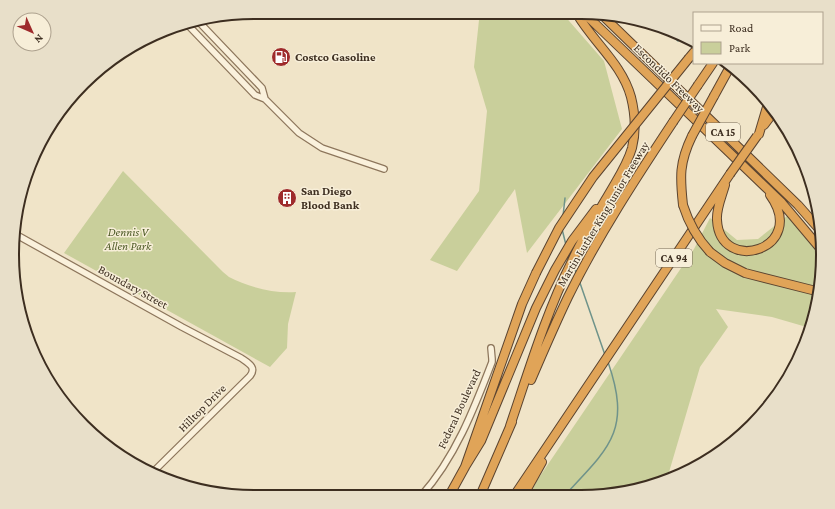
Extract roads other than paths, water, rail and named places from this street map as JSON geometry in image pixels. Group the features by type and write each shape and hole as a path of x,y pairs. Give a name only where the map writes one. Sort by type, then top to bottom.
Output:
{"highway":[{"path":"510,426 549,313 564,277 579,247 623,169 632,149 634,116 631,97 625,80 614,63 580,19"},
{"name":"Escondido Freeway","path":"591,20 782,203 815,243"},
{"name":"Escondido Freeway","path":"608,21 798,205 814,223"},
{"path":"465,466 520,311 536,273 559,228 593,177 691,55"},
{"name":"Martin Luther King Junior Freeway","path":"483,490 510,426 584,266 636,178 713,64"},
{"path":"728,71 686,149 681,165 680,180 683,206 692,228 701,242 710,252 725,263 744,273 813,290"},
{"path":"758,135 766,110"},
{"name":"CA 94","path":"518,490 728,176 771,116"},
{"path":"728,176 717,219 720,234 732,247 741,251 750,252 768,245 778,231 780,222 779,213 775,204 753,175"},
{"path":"452,490 480,441 536,308 558,265 592,212 610,193"},
{"path":"526,490 578,401"}],"street":[{"path":"202,25 262,88 265,99"},
{"path":"191,28 255,95 265,99 299,133 322,148 384,169"},
{"name":"Boundary Street","path":"20,237 241,358"},
{"name":"Federal Boulevard","path":"426,490 453,452 466,425 492,362 491,348"},
{"name":"Hilltop Drive","path":"156,469 253,372 253,368 250,363 241,358"}],"waterway":[{"path":"563,216 565,198"},
{"path":"562,229 566,245"},
{"path":"574,266 576,273"},
{"path":"580,283 605,355"},
{"path":"570,490 593,465 604,451 612,437 618,405 615,386 608,362"}],"place":[{"name":"Costco Gasoline","path":"281,57"},
{"name":"San Diego Blood Bank","path":"287,198"}],"park label":[{"name":"Dennis V Allen Park","path":"128,239"}]}
